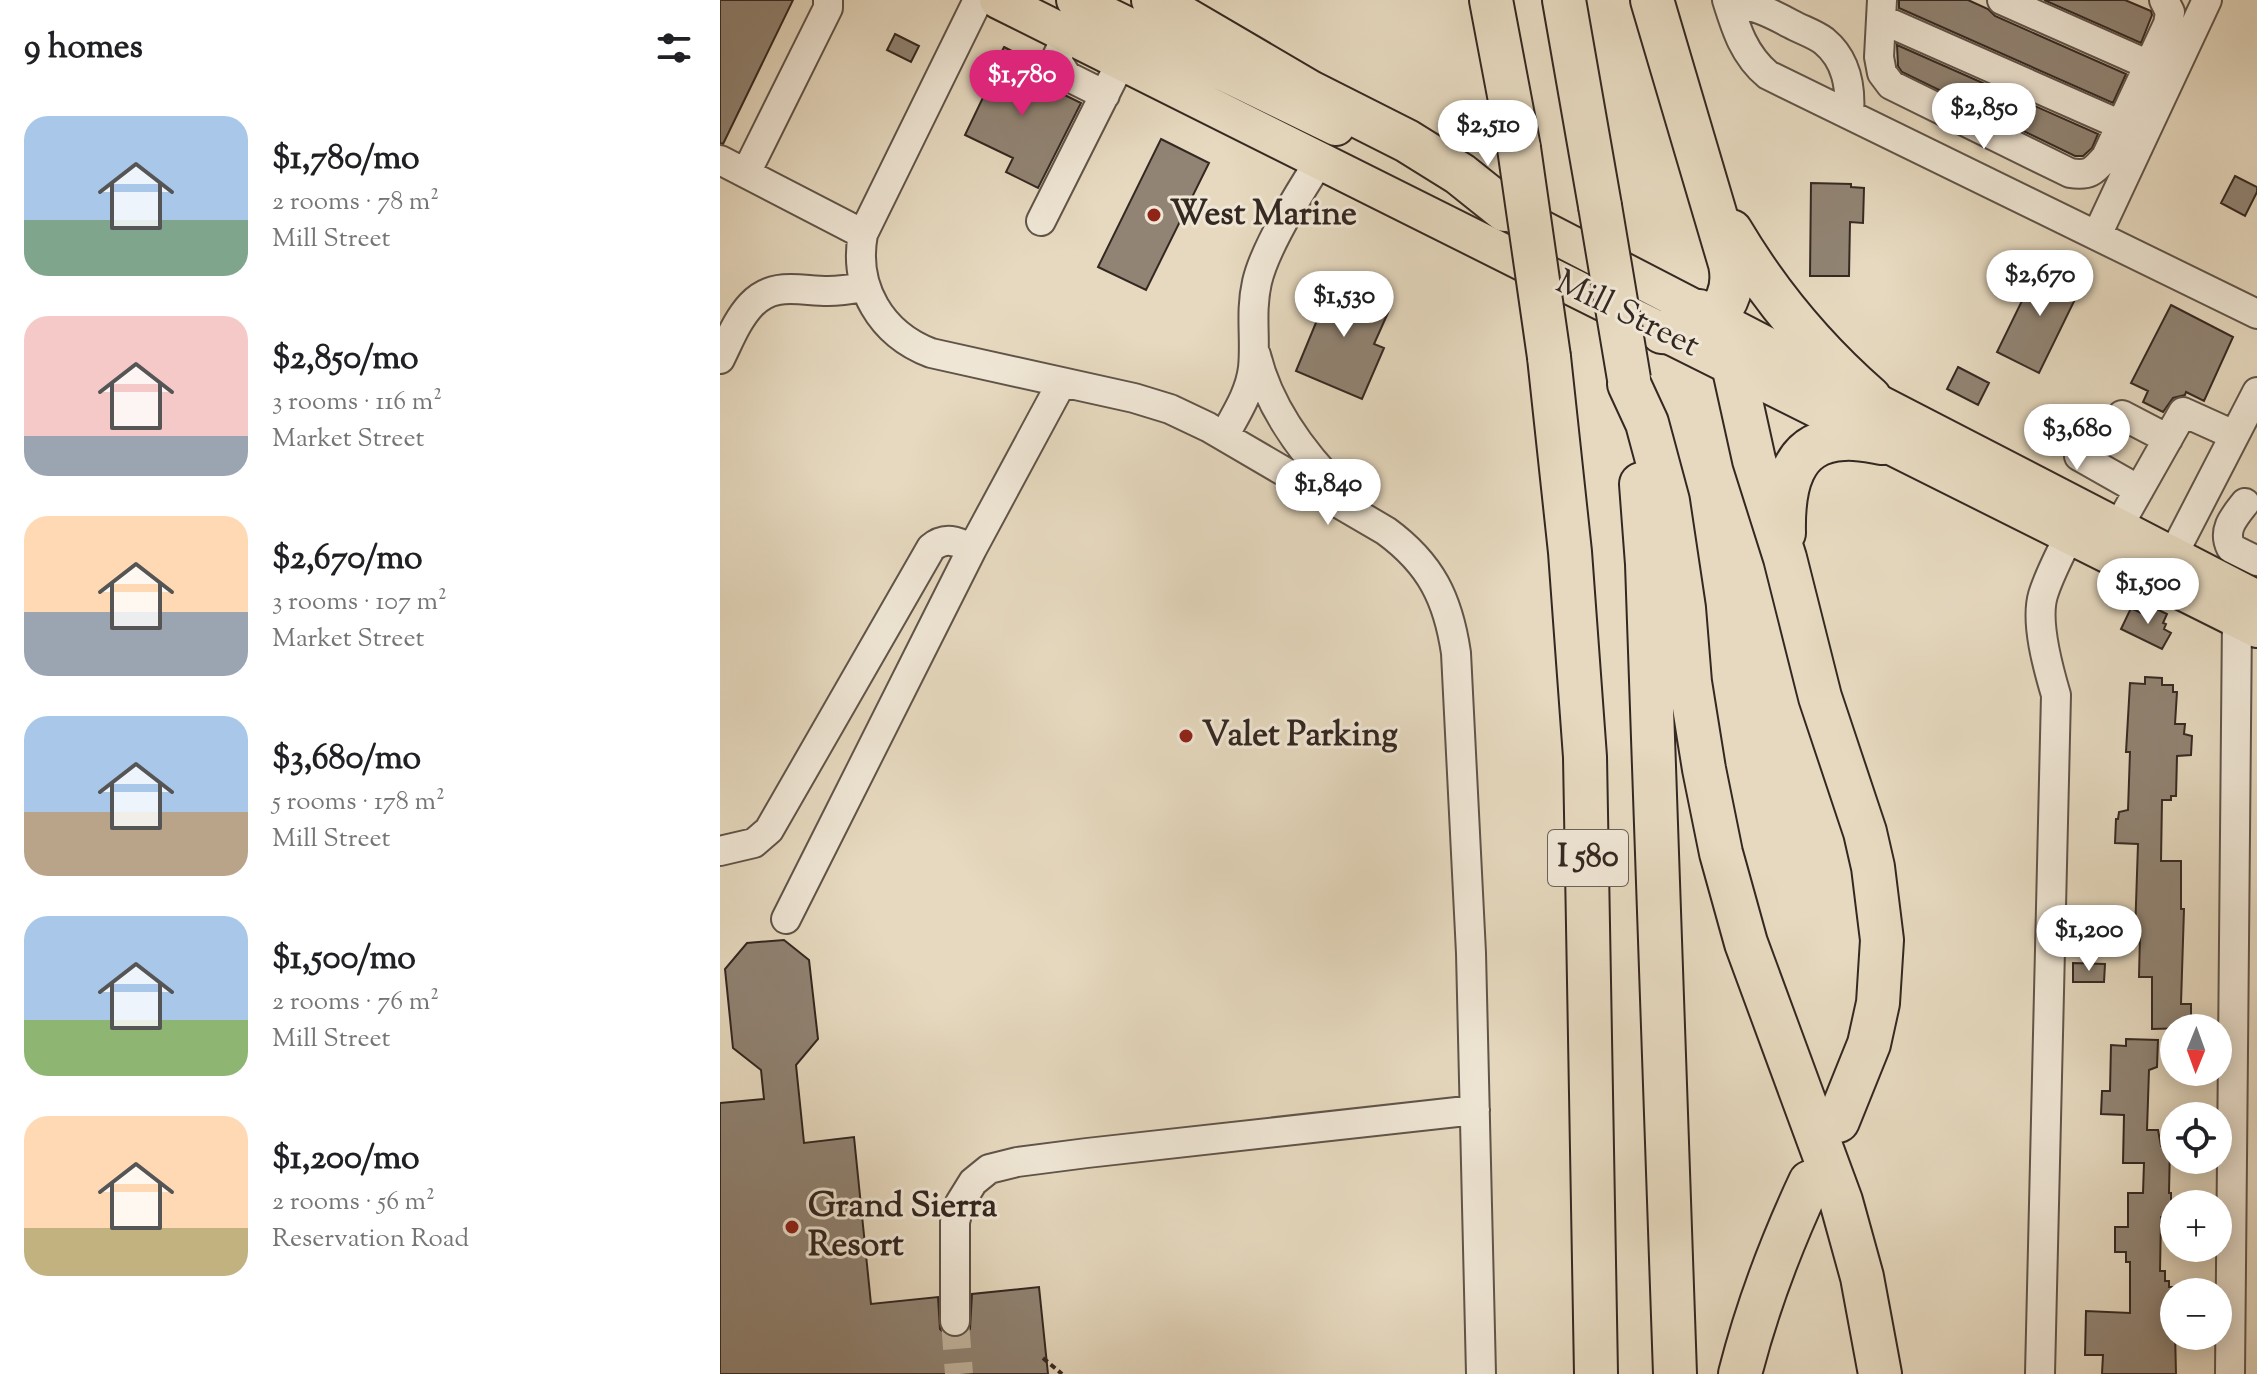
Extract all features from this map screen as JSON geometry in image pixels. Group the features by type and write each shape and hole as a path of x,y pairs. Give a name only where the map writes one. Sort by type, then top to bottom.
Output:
{"highway":[{"path":"1153,0 1278,74 1427,152 1505,210"},
{"name":"I 580","path":"1489,0 1519,148 1549,357 1570,552 1585,757 1596,1374"},
{"name":"I 580","path":"1564,0 1629,382 1641,485 1647,564 1675,1374"},
{"path":"1652,0 1732,271 1728,297 1707,317 1687,331 1662,332"},
{"path":"1700,165 1725,222 1771,293 1816,348 1870,398"},
{"path":"1707,317 1725,344 1735,369 1754,460 1785,558 1820,697 1865,832 1879,903 1882,961 1876,1013 1869,1044 1838,1121"},
{"path":"1629,382 1647,423 1668,501 1684,608 1690,682 1721,853 1746,943 1841,1201 1862,1277 1880,1374"},
{"path":"1785,558 1785,495 1796,464 1812,449 1829,441 1857,439 1882,443"},
{"path":"1740,1374 1760,1303 1810,1182"}],"main road":[{"name":"Mill Street","path":"998,0 2069,536 2166,568 2250,615"},
{"name":"Mill Street","path":"1075,0 1505,210 2118,527 2166,568"}],"street":[{"path":"746,173 828,8 828,0"},
{"path":"978,0 863,234 860,259 865,287 883,320 917,348 945,357 1134,398 1170,409 1224,436 1386,531"},
{"path":"2002,0 2149,65"},
{"path":"2121,125 1881,10 1879,57 1882,73 1891,85 2070,173 2084,175 2096,169 2106,157 2121,125 2149,65 2168,24 2170,12 2164,0"},
{"path":"2097,235 2207,0"},
{"path":"1727,1 1744,47 1756,65 1768,75 2257,314"},
{"path":"1727,1 1762,8 1822,39 1837,54 1847,75 1849,114"},
{"path":"1067,35 1056,59 1067,76 1105,95"},
{"path":"1041,221 1121,62"},
{"path":"1968,172 1986,131"},
{"path":"720,160 863,234"},
{"path":"1224,436 1251,379 1254,295 1263,261 1319,162"},
{"path":"720,359 744,314 766,294 784,288 828,291 865,287"},
{"path":"1252,329 1265,386 1286,424 1324,475 1353,504 1412,552 1432,578 1449,615 1456,653 1469,890 1481,1374"},
{"path":"786,919 972,549 1062,382"},
{"path":"2166,568 2257,392"},
{"path":"2118,527 2183,412 2234,435"},
{"path":"2139,490 2079,456 2109,418 2168,439"},
{"path":"2245,503 2227,530 2227,537 2231,548 2257,561"},
{"path":"2040,1374 2056,695 2041,622 2042,596 2069,536"},
{"path":"720,851 754,843 769,830 931,548 947,540 972,549"},
{"path":"2230,1374 2250,615"},
{"path":"955,1321 955,1222 960,1203 973,1182 989,1169 1087,1153 1475,1110"}],"path":[{"path":"1043,1358 1062,1374"}],"building":[{"path":"720,0 793,0 723,144 720,143"},
{"path":"1899,0 1968,0 1988,9 1995,16 2126,74 2113,103 1899,8"},
{"path":"2044,0 2125,0 2151,11 2152,15 2141,43"},
{"path":"895,34 919,46 911,62 887,50"},
{"path":"1897,45 2098,134 2092,148 2083,156 2075,156 1902,72 1898,66"},
{"path":"1004,47 1041,66 1034,80 1081,103 1038,188 1006,172 1013,158 965,135"},
{"name":"West Marine","path":"1161,139 1209,163 1146,290 1098,267"},
{"path":"2235,176 2257,187 2245,216 2221,203"},
{"path":"1811,183 1851,184 1851,187 1864,188 1863,223 1850,222 1849,276 1810,276"},
{"path":"2041,262 2083,283 2039,373 1997,352"},
{"path":"1323,277 1391,306 1374,344 1384,348 1362,399 1296,371 1320,313 1310,309"},
{"path":"2171,305 2233,337 2204,401 2186,392 2173,398 2163,412 2143,402 2148,391 2131,383"},
{"path":"1958,367 1989,383 1978,405 1947,389"},
{"path":"2146,604 2167,614 2164,629 2171,633 2162,649 2121,629 2131,608 2141,613"},
{"path":"2145,677 2162,678 2162,685 2173,685 2173,692 2177,692 2175,724 2185,724 2184,734 2192,736 2191,755 2177,756 2176,796 2171,796 2171,800 2162,800 2161,861 2181,861 2181,909 2184,909 2181,1004 2191,1004 2191,1014 2160,1014 2160,1029 2152,1029 2152,977 2139,977 2140,934 2135,934 2138,844 2115,843 2116,819 2119,812 2128,810 2130,752 2126,752 2130,683 2145,684"},
{"path":"784,940 809,960 818,1039 796,1065 804,1143 854,1137 871,1304 938,1297 940,1329 947,1336 956,1338 970,1329 972,1294 1039,1287 1048,1374 720,1374 720,1103 764,1099 761,1070 733,1048 725,969 747,943"},
{"path":"2073,963 2105,964 2104,982 2073,982"},
{"path":"2126,1039 2158,1040 2157,1067 2149,1070 2147,1130 2158,1130 2160,1174 2169,1174 2169,1190 2160,1190 2160,1271 2165,1271 2165,1278 2160,1278 2160,1350 2175,1350 2176,1374 2102,1374 2103,1355 2085,1355 2086,1311 2130,1313 2130,1262 2126,1262 2126,1252 2115,1252 2115,1227 2128,1227 2128,1193 2143,1193 2144,1163 2123,1163 2124,1115 2101,1114 2102,1091 2110,1091 2111,1045 2126,1046"}],"tunnel":[{"path":"955,1321 959,1374"}],"place":[{"name":"West Marine","path":"1154,215"},
{"name":"Valet Parking","path":"1186,736"},
{"name":"Grand Sierra Resort","path":"792,1227"}]}
